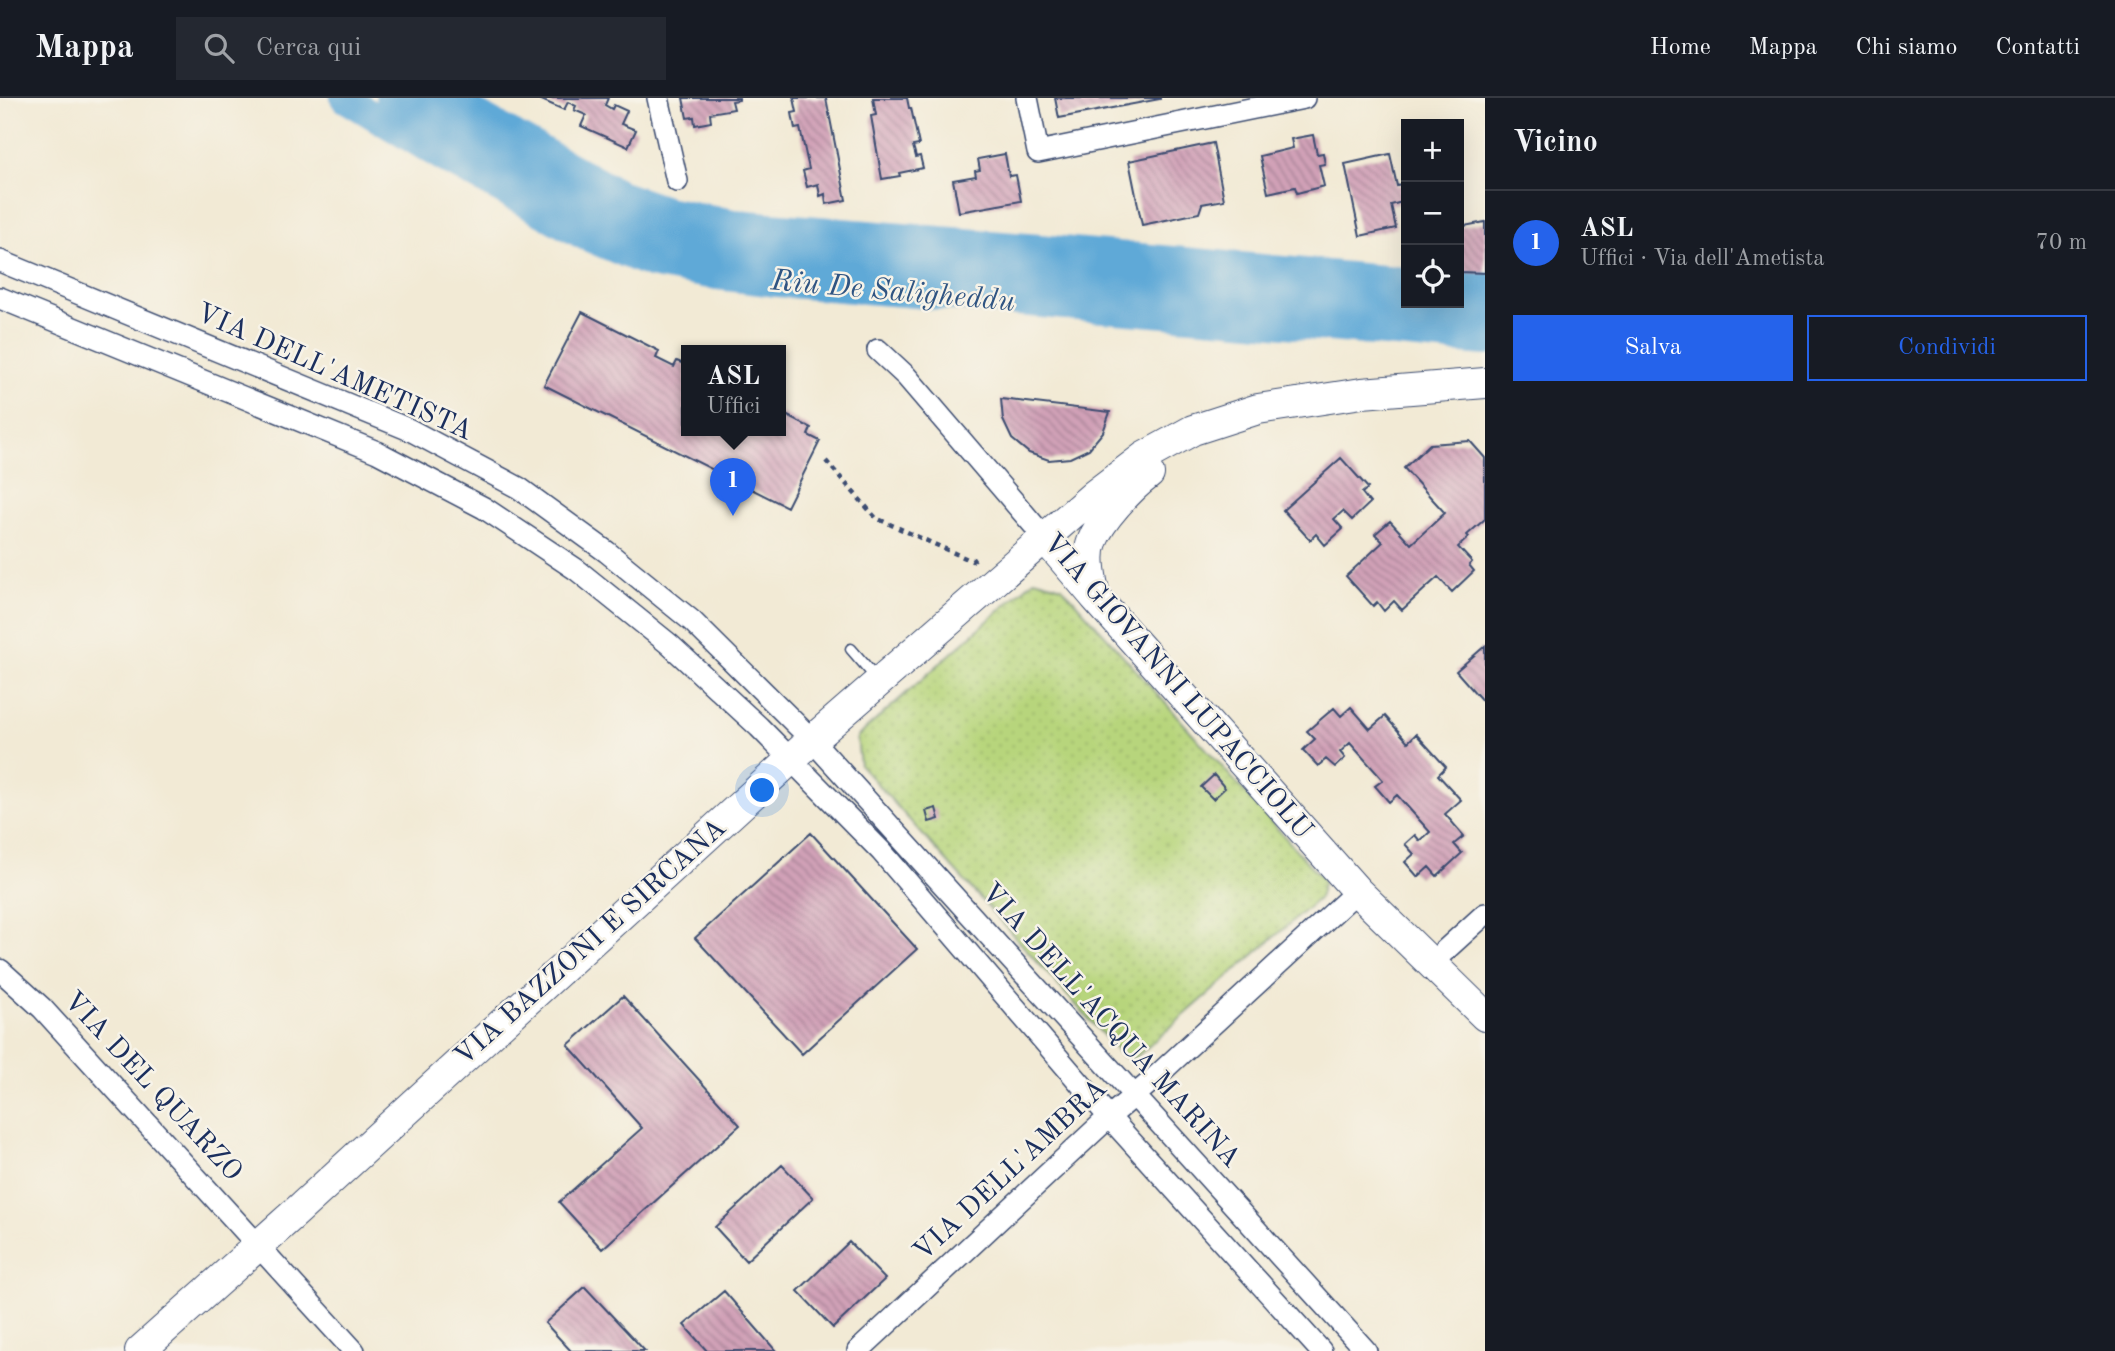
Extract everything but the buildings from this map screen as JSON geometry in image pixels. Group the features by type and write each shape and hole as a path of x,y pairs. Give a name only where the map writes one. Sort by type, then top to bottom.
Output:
{"street":[{"path":"658,98 677,181"},
{"path":"1027,98 1038,152 1304,98"},
{"name":"VIA DELL'AMETISTA","path":"0,261 410,430 519,488 607,552 692,621 812,740"},
{"name":"VIA DELL'AMETISTA","path":"0,298 377,452 484,508 577,570 669,644 759,727 791,761"},
{"name":"VIA GIOVANNI LUPACCIOLU","path":"878,350 906,376 1095,597 1357,891 1485,1016"},
{"name":"VIA BAZZONI E SIRCANA","path":"140,1351 812,740 1044,537 1144,457 1193,430 1258,409 1362,393 1485,383"},
{"path":"1095,597 1090,564 1091,543 1110,512 1140,481 1179,451 1193,430"},
{"name":"VIA DELL'ACQUA MARINA","path":"812,740 1366,1351"},
{"name":"VIA DELL'ACQUA MARINA","path":"791,761 881,850 1109,1117 1321,1351"},
{"name":"VIA DELL'AMBRA","path":"858,1351 1357,891"},
{"path":"1430,964 1485,914"},
{"name":"VIA DEL QUARZO","path":"0,970 42,1008 354,1351"}],"lane":[{"path":"852,649 880,683"}],"path":[{"path":"826,461 876,518 972,561 980,555"}],"green space":[{"path":"1035,579 1062,587 1324,881 1319,898 1135,1058 1123,1057 860,765 857,737"}],"waterway":[{"name":"Riu De Saligheddu","path":"344,98 448,161 584,236 650,264 709,275 777,283 1485,342"},
{"name":"Riu De Saligheddu","path":"399,98 538,177 629,223 733,244 1485,314"},
{"name":"Riu De Saligheddu","path":"448,98 622,195 666,210 734,223 1401,281"},
{"name":"Riu De Saligheddu","path":"1464,285 1485,287"}],"place":[{"name":"ASL","path":"733,516"}]}
